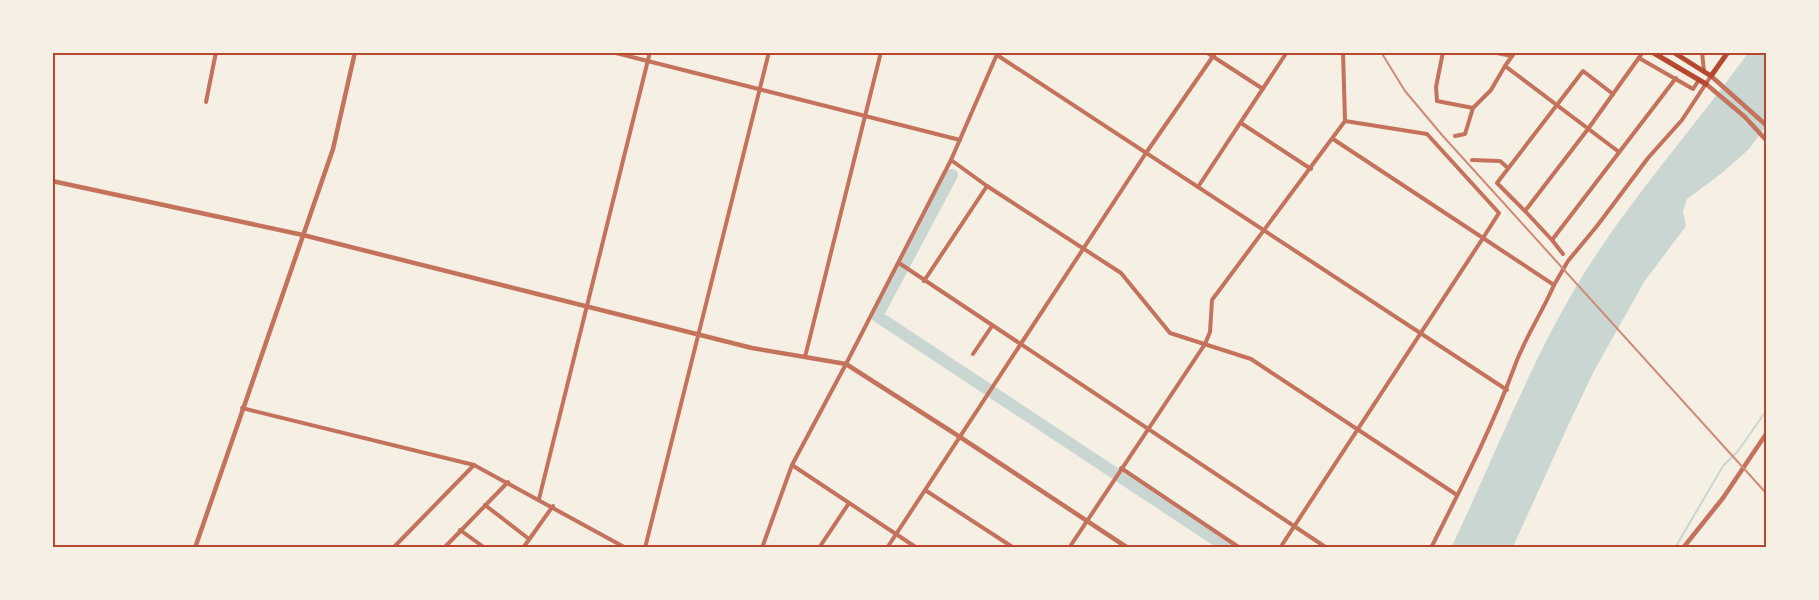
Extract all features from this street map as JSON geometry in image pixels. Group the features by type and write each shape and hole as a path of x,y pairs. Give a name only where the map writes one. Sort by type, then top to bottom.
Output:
{"main road":[{"path":"1652,52 1707,84"},
{"path":"1673,52 1711,76 1728,52"}],"street":[{"path":"206,102 216,52"},
{"path":"195,548 333,149 355,52"},
{"path":"612,52 960,140"},
{"path":"539,499 650,52"},
{"path":"645,548 769,52"},
{"path":"806,357 881,52"},
{"path":"1206,52 1263,89"},
{"path":"887,548 1146,153 1216,52"},
{"path":"1198,187 1287,52"},
{"path":"1069,548 1205,344 1210,332 1212,300 1345,122 1343,52"},
{"path":"1443,52 1436,87 1437,101 1473,108"},
{"path":"1492,52 1514,54"},
{"path":"1525,211 1643,52"},
{"path":"1702,52 1704,71"},
{"path":"762,548 792,465 902,265 997,54 1507,390"},
{"path":"1455,136 1465,134 1473,108 1491,90 1514,54"},
{"path":"1639,58 1693,89 1699,80"},
{"path":"1505,66 1619,152"},
{"path":"1563,254 1497,183 1583,71 1612,94"},
{"path":"1431,548 1507,390 1514,368 1568,261 1648,158 1682,120 1711,76 1767,125"},
{"path":"1552,240 1676,78"},
{"path":"1707,84 1745,117 1767,140"},
{"path":"1280,548 1499,213 1427,134 1345,122"},
{"path":"1241,123 1311,169"},
{"path":"1333,139 1554,285"},
{"path":"951,160 1121,273 1170,333 1251,359 1457,495"},
{"path":"1472,160 1500,161 1508,168"},
{"path":"52,181 303,235 752,348 846,364 960,436 1128,548"},
{"path":"924,281 987,186"},
{"path":"902,265 1327,548"},
{"path":"973,354 992,326"},
{"path":"242,408 474,465 553,506 626,548"},
{"path":"1683,548 1723,498 1767,434"},
{"path":"393,548 474,465"},
{"path":"792,465 917,548"},
{"path":"1121,468 1240,548"},
{"path":"444,548 508,482"},
{"path":"926,489 1014,548"},
{"path":"819,548 849,503"},
{"path":"485,505 529,540"},
{"path":"523,548 553,506"},
{"path":"460,530 485,548"}],"shaded area":[{"path":"1748,53 1766,53 1766,126 1749,149 1687,199 1683,211 1686,226 1644,282 1594,371 1513,547 1451,548 1528,378 1580,280 1619,221"}],"waterway":[{"path":"952,175 877,316 1228,548"},
{"path":"1675,548 1723,466 1738,451 1766,411"}],"railway":[{"path":"1381,52 1405,91 1442,135 1766,493"}]}
